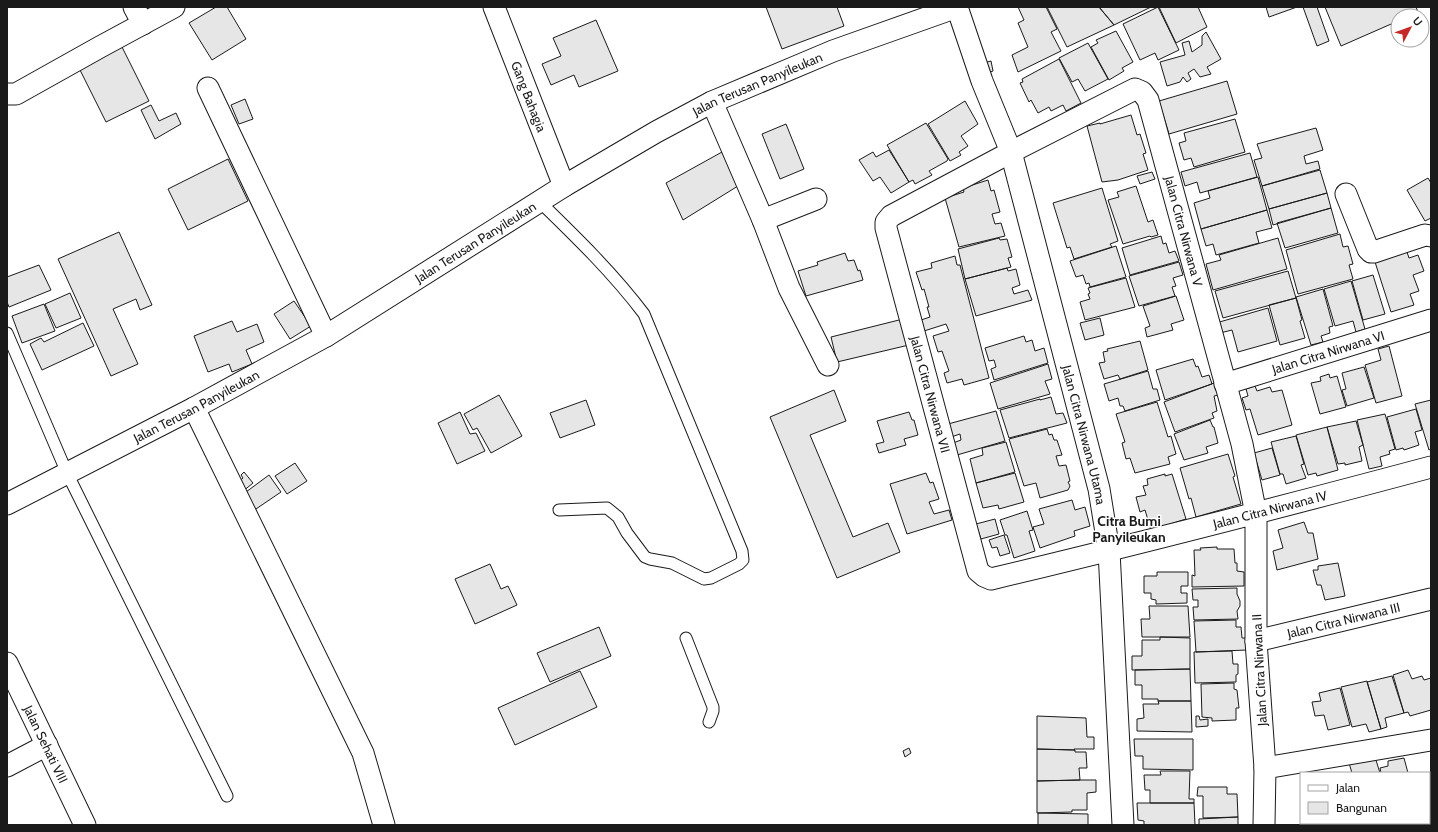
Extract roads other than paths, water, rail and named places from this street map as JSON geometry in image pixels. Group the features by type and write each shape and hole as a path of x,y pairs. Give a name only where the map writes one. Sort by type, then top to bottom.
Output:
{"street":[{"path":"7,94 16,94 100,47 139,15 174,7"},
{"name":"Gang Bahagia","path":"494,7 564,186"},
{"name":"Jalan Terusan Panyileukan","path":"7,504 194,408 326,336 564,186 656,132 712,102 833,51 957,7"},
{"name":"Jalan Citra Nirwana Utama","path":"957,7 982,81 1011,152 1099,490 1109,551 1123,825"},
{"path":"208,88 326,336"},
{"name":"Jalan Citra Nirwana V","path":"1011,152 1136,89 1142,92 1148,100 1242,444 1256,514"},
{"path":"712,102 764,220 789,288 828,365"},
{"name":"Jalan Citra Nirwana VII","path":"1011,152 891,216 886,222 886,228 978,572 991,579 1109,551"},
{"path":"1346,194 1368,249 1371,252 1425,235 1431,236"},
{"path":"764,220 816,199"},
{"name":"Jalan Citra Nirwana VI","path":"1225,384 1431,320"},
{"path":"194,408 363,754 384,825"},
{"name":"Jalan Citra Nirwana IV","path":"1109,551 1256,514 1431,467"},
{"name":"Jalan Citra Nirwana II","path":"1256,514 1256,641 1265,768 1264,825"},
{"name":"Jalan Citra Nirwana III","path":"1256,641 1431,599"},
{"name":"Jalan Sehati VIII","path":"7,663 85,825"},
{"path":"1265,768 1431,740"},
{"path":"7,766 47,745"}],"lane":[{"path":"540,201 626,290 644,314 742,551 743,560 739,564 710,578 704,579 672,563 645,557 627,533 618,517 607,508 559,510"},
{"path":"7,333 67,473 227,796"},
{"path":"686,638 713,707 709,722"}],"district":[{"name":"Citra Bumi Panyileukan","path":"1129,530"}]}
